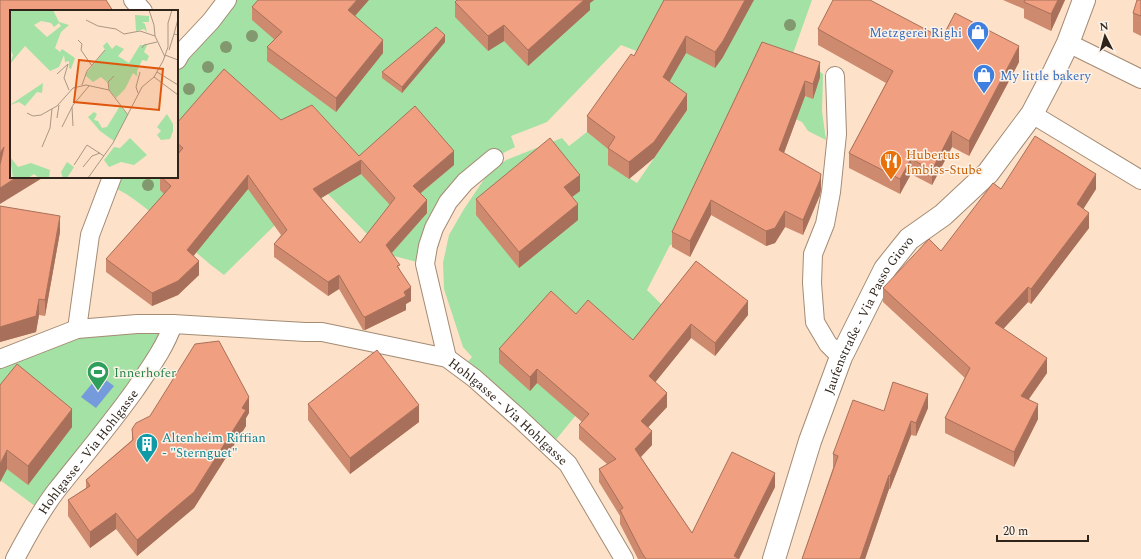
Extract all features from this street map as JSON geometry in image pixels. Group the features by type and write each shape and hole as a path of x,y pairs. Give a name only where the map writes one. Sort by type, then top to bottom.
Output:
{"main road":[{"name":"Jaufenstraße - Via Passo Giovo","path":"774,559 810,441 841,357 885,269 909,239 943,215 988,173 1032,114 1068,43 1084,0"}],"lane":[{"path":"133,0 142,10"},
{"path":"178,54 211,21 227,0"},
{"path":"1068,43 1141,79"},
{"path":"835,76 837,134 831,192 824,224 813,254 812,283 815,322 828,344 841,357"},
{"path":"1032,114 1141,180"},
{"path":"447,358 425,264 428,246 434,228 448,202 466,182 494,158"},
{"path":"77,329 90,235 112,178"},
{"name":"Hohlgasse - Via Hohlgasse","path":"0,359 77,329 137,324 173,324 322,332 447,358 474,378 568,464 624,559"},
{"name":"Hohlgasse - Via Hohlgasse","path":"15,559 26,538 55,493 103,434 149,370 167,340 173,324"}],"green space":[{"path":"227,0 812,0 791,59 823,74 822,111 826,140 808,131 802,122 743,96 673,245 670,245 647,290 664,307 550,447 461,369 472,357 463,347 444,289 443,263 449,235 464,209 487,175 506,160 562,138 569,146 587,132 615,154 609,165 637,183 687,110 649,56 621,45 547,122 511,136 515,147 494,158 465,182 425,264 390,255 373,240 328,194 274,226 224,275 142,205 127,194 109,185 112,178 178,178 178,59"},
{"path":"173,324 43,512 0,480 0,359 77,329"}],"water":[{"path":"99,375 114,386 96,408 81,397"}],"building":[{"path":"0,0 106,0 112,10 10,10 10,178 15,178 0,188 0,165 4,147 0,153"},
{"path":"258,0 357,0 348,10 383,40 336,98 267,47 282,32 252,7"},
{"path":"457,0 584,0 528,50 504,25 488,36 455,2"},
{"path":"664,0 745,0 723,41 715,52 686,36 663,77 687,94 654,142 629,162 608,148 615,137 587,116 631,54 634,56"},
{"path":"833,0 870,0 942,38 955,13 1019,46 969,141 952,131 932,170 911,159 900,179 849,153 893,71 818,29"},
{"path":"1025,0 1058,0 1051,14 1024,2"},
{"path":"1137,0 1141,0 1141,16 1133,13"},
{"path":"436,27 445,35 402,87 382,72"},
{"path":"762,42 820,62 813,84 805,81 779,150 821,174 820,180 803,220 785,211 775,228 766,231 711,200 690,241 672,232"},
{"path":"224,69 281,120 312,105 359,156 415,106 454,151 413,186 427,200 386,245 400,265 397,266 411,287 404,292 406,296 365,317 339,275 328,282 274,244 287,230 248,175 187,250 199,261 178,281 152,293 106,259 171,186 162,178 178,178 178,154 183,148 178,144 178,122","holes":["361,160 395,198 360,243 313,189"]},
{"path":"1035,136 1096,174 1077,204 1089,213 1031,289 1028,287 995,323 1047,358 1021,396 1038,404 1014,452 945,418 970,368 883,288 929,239 941,251 993,183 1001,189"},
{"path":"550,138 580,175 564,187 578,204 519,252 476,199"},
{"path":"0,206 60,216 45,300 39,299 36,316 0,327"},
{"path":"696,261 748,301 715,343 691,324 649,376 667,393 641,421 652,431 635,449 692,533 732,452 775,473 734,556 739,559 646,559 620,510 623,508 599,469 616,459 579,425 589,414 537,369 530,377 499,349 551,291 576,314 588,300 633,340"},
{"path":"219,341 249,397 242,408 246,410 194,492 137,540 116,513 90,532 68,500 90,486 86,480 133,440 132,429 136,423 150,416 195,344"},
{"path":"377,350 419,405 350,458 308,404"},
{"path":"17,364 72,409 28,466 7,450 0,464 0,385"},
{"path":"893,382 928,394 916,423 911,421 890,476 889,475 860,559 802,559 838,456 833,454 853,400 884,411"}],"place":[{"name":"Metzgerei Righi","path":"978,52"},
{"name":"My little bakery","path":"984,94"},
{"name":"Hubertus Imbiss-Stube","path":"891,180"},
{"name":"Innerhofer","path":"98,392"},
{"name":"Altenheim Riffian - \"Sternguet\"","path":"147,464"}]}
